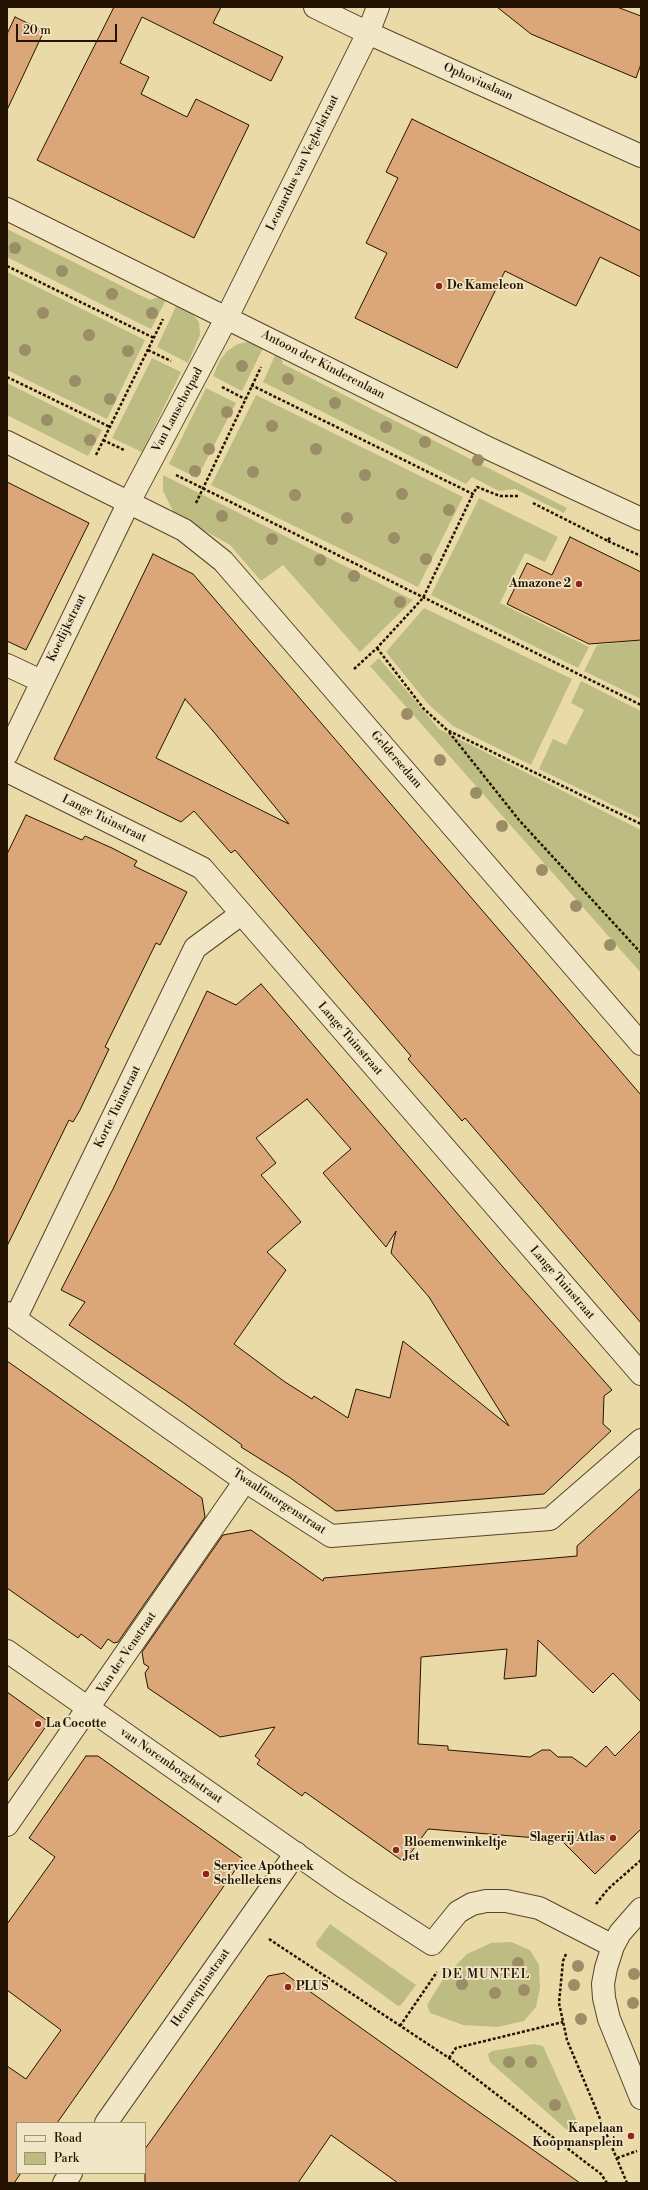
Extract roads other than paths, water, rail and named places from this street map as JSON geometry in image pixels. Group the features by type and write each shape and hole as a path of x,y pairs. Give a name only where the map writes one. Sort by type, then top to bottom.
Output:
{"street":[{"name":"Ophoviuslaan","path":"315,7 368,33 641,156"},
{"name":"Leonardus van Veghelstraat","path":"227,317 368,33 378,7"},
{"name":"Antoon der Kinderenlaan","path":"7,209 274,340 490,449 632,515"},
{"name":"Van Lanschotpad","path":"129,502 227,317"},
{"name":"Geldersedam","path":"7,442 184,530 223,561 641,1044"},
{"name":"Koedijkstraat","path":"7,754 41,681 129,502"},
{"path":"7,665 41,681"},
{"name":"Lange Tuinstraat","path":"7,771 202,868 641,1374"},
{"name":"Korte Tuinstraat","path":"11,1315 195,948 241,914"},
{"name":"Twaalfmorgenstraat","path":"11,1315 245,1480 331,1536 550,1519 641,1440"},
{"name":"Van der Venstraat","path":"7,1825 245,1480"},
{"name":"van Noremborghstraat","path":"7,1651 296,1853"},
{"path":"296,1853 342,1886 432,1944 458,1912 472,1904 486,1901 506,1901 539,1908 577,1926 613,1946"},
{"name":"Hennequinstraat","path":"107,2122 296,1853"},
{"path":"641,1909 620,1932 613,1946 606,1968 604,1998 609,2020 641,2098"},
{"path":"64,2183 70,2174"}],"place":[{"name":"De Kameleon","path":"439,286"},
{"name":"Amazone 2","path":"579,584"},
{"name":"La Cocotte","path":"38,1724"},
{"name":"Slagerij Atlas","path":"613,1838"},
{"name":"Bloemenwinkeltje Jet","path":"396,1850"},
{"name":"Service Apotheek Schellekens","path":"206,1874"},
{"name":"PLUS","path":"288,1987"},
{"name":"Kapelaan Koopmansplein","path":"631,2136"}],"district":[{"name":"DE MUNTEL","path":"486,1975"}]}
